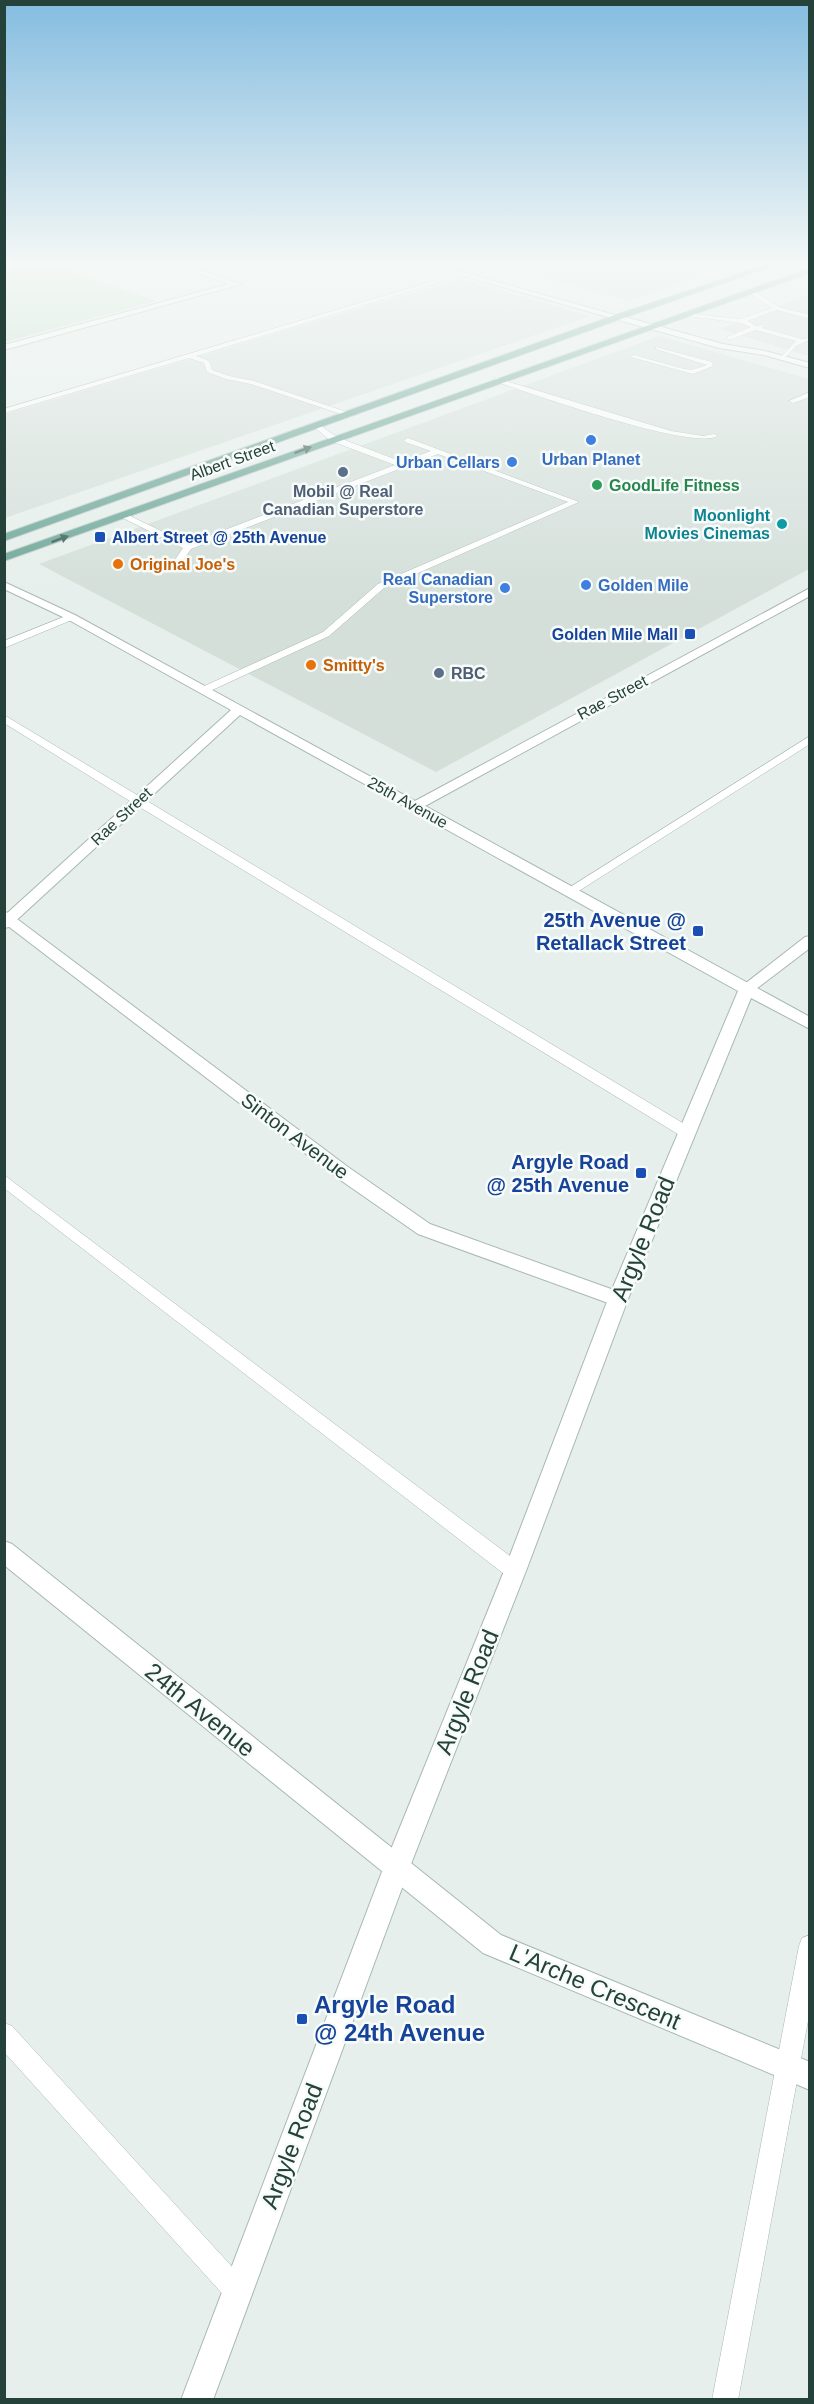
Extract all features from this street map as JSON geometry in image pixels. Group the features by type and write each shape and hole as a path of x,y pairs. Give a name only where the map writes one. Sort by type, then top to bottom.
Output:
{"main road":[{"name":"Albert Street","path":"4,538 460,374"},
{"name":"Albert Street","path":"4,558 515,374"}],"street":[{"name":"25th Avenue","path":"4,585 71,617 810,1024"},
{"name":"Rae Street","path":"416,806 809,591"},
{"name":"Rae Street","path":"6,920 239,709"},
{"name":"Sinton Avenue","path":"6,920 342,1172 424,1229 618,1299"},
{"path":"747,989 810,940"},
{"name":"Argyle Road","path":"197,2400 396,1869 515,1572 618,1299 747,989"},
{"name":"24th Avenue","path":"4,1551 396,1869"},
{"name":"L'Arche Crescent","path":"396,1869 492,1944 799,2072"}],"lane":[{"path":"4,411 128,374"},
{"path":"218,374 252,382 347,415"},
{"path":"496,381 670,433 703,438 714,436"},
{"path":"235,388 252,382"},
{"path":"793,401 810,393"},
{"path":"317,425 334,439 402,465"},
{"path":"204,690 326,634 381,586 574,502 408,440"},
{"path":"170,568 175,566 188,547 439,451"},
{"path":"123,516 188,547"},
{"path":"4,645 71,617"},
{"path":"4,718 137,801 686,1132"},
{"path":"570,891 810,740"},
{"path":"4,1180 515,1572"},
{"path":"725,2400 799,2072 810,1946"},
{"path":"4,2034 237,2291"}],"shaded area":[{"path":"139,374 421,374 5,518 5,414"},
{"path":"555,374 792,374 809,379 809,569 436,772 39,564"}],"place":[{"name":"Urban Planet","path":"591,440"},
{"name":"Urban Cellars","path":"512,462"},
{"name":"Mobil @ Real Canadian Superstore","path":"343,472"},
{"name":"GoodLife Fitness","path":"597,485"},
{"name":"Moonlight Movies Cinemas","path":"782,524"},
{"name":"Albert Street @ 25th Avenue","path":"100,537"},
{"name":"Original Joe's","path":"118,564"},
{"name":"Golden Mile","path":"586,585"},
{"name":"Real Canadian Superstore","path":"505,588"},
{"name":"Golden Mile Mall","path":"690,634"},
{"name":"Smitty's","path":"311,665"},
{"name":"RBC","path":"439,673"},
{"name":"25th Avenue @ Retallack Street","path":"698,931"},
{"name":"Argyle Road @ 25th Avenue","path":"641,1173"},
{"name":"Argyle Road @ 24th Avenue","path":"302,2019"}]}
